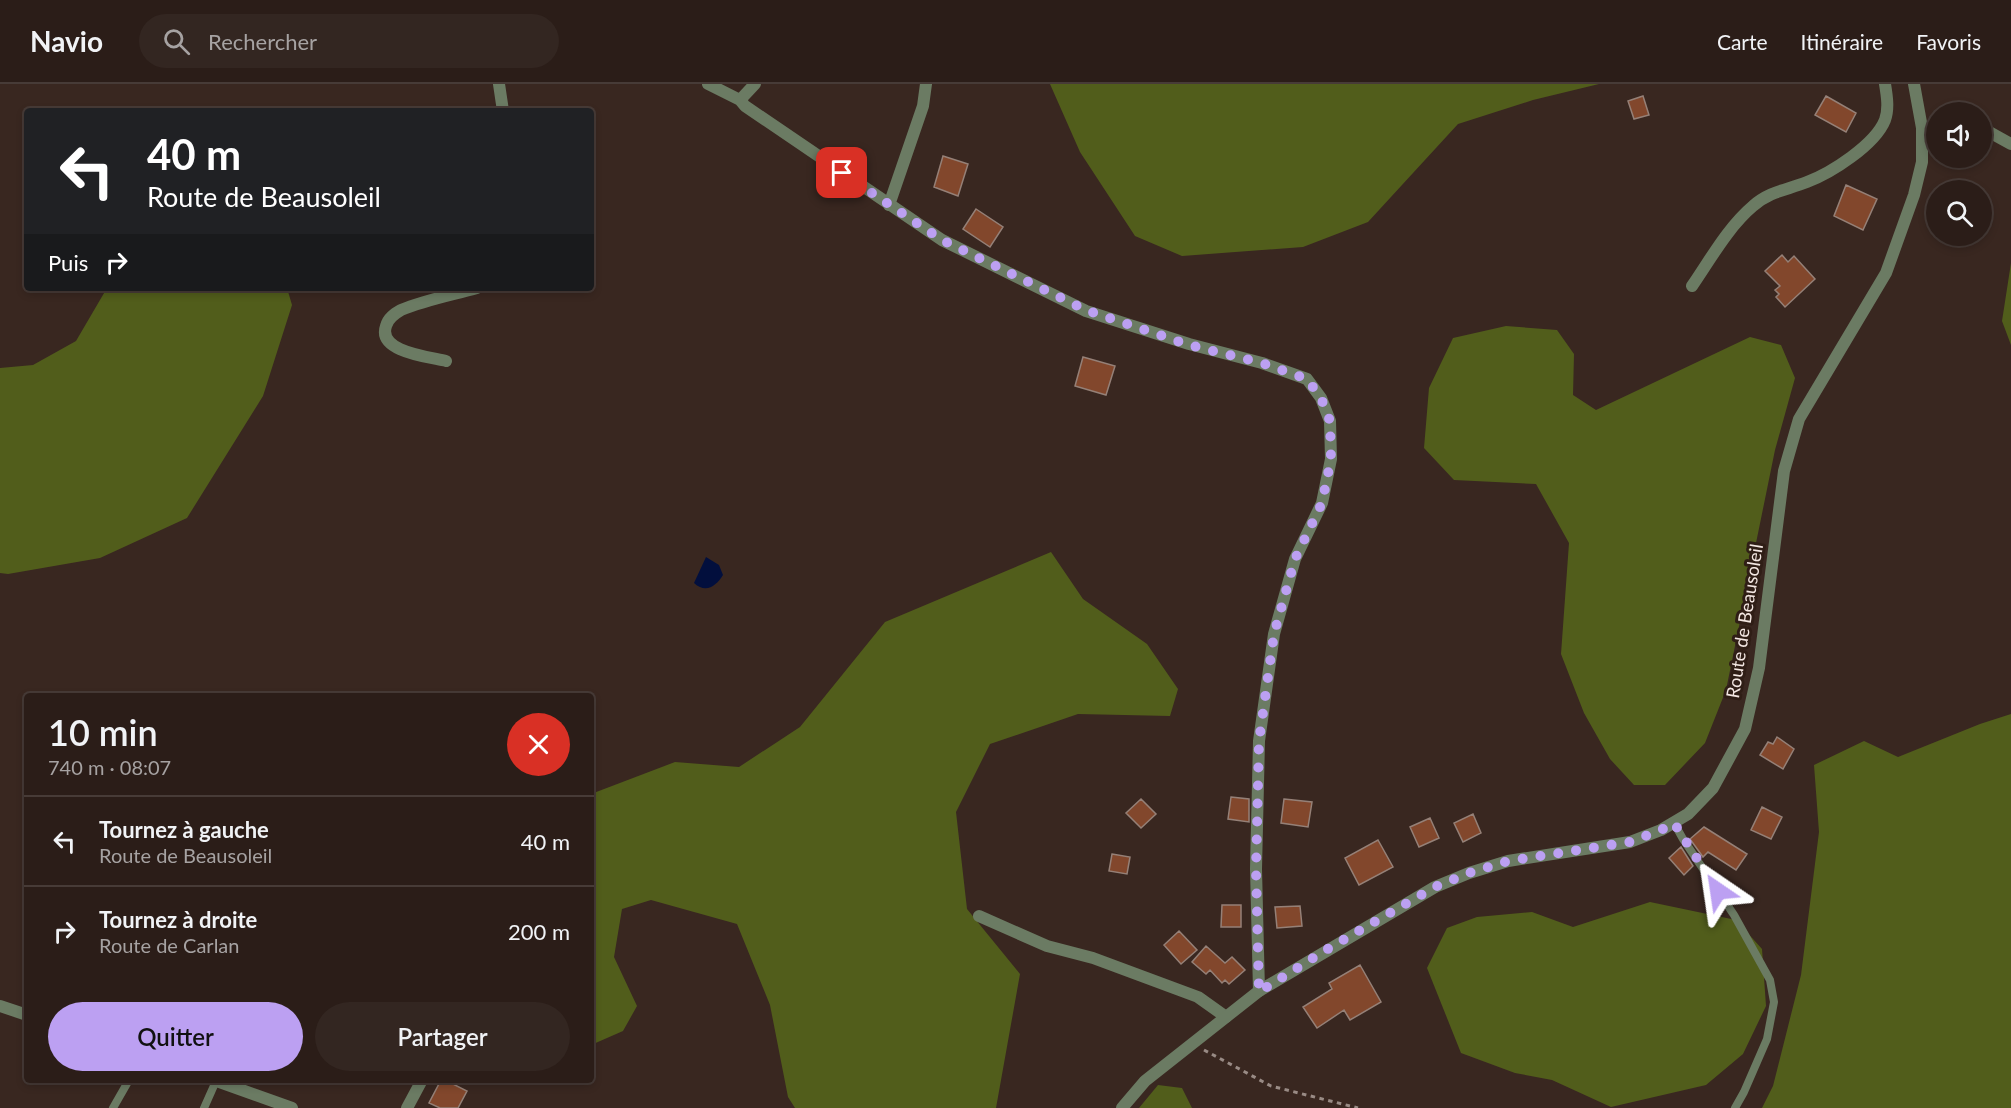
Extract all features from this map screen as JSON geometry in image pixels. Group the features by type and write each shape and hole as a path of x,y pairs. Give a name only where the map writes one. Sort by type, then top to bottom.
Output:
{"street":[{"path":"499,84 503,108"},
{"path":"708,84 740,100 782,133 942,240 1086,310 1189,345 1262,363 1307,379 1321,398 1330,421 1331,459 1322,503 1295,559 1274,634 1259,741 1256,870 1259,992"},
{"path":"740,100 755,84"},
{"path":"889,205 923,106 926,84"},
{"path":"1692,286 1730,232 1751,207 1781,189 1818,178 1837,167 1878,132 1885,120 1888,102 1885,84"},
{"name":"Route de Beausoleil","path":"1122,1108 1144,1081 1259,992 1435,887 1508,861 1630,842 1661,830 1688,814 1713,788 1745,729 1759,668 1784,471 1799,419 1886,273 1914,195 1922,162 1922,128 1914,84"},
{"path":"1922,128 1926,127"},
{"path":"1992,134 2011,144"},
{"path":"446,360 398,350 388,340 384,330 388,319 401,311 467,291"},
{"path":"979,916 1047,946 1093,958 1198,997 1226,1017"},
{"path":"0,1006 24,1014"},
{"path":"223,1083 292,1108"},
{"path":"407,1108 420,1083"}],"lane":[{"path":"1674,823 1734,915 1770,980 1774,1002 1767,1039 1735,1108"},
{"path":"113,1108 127,1083"},
{"path":"204,1108 214,1083"}],"path":[{"path":"1192,1043 1271,1086 1358,1108"}],"green space":[{"path":"1050,84 1599,84 1533,100 1458,124 1368,222 1303,247 1182,256 1135,236 1080,152"},
{"path":"2011,263 2011,345 2002,321"},
{"path":"105,291 288,291 292,305 263,396 187,518 100,558 8,574 0,573 0,368 33,365 76,341"},
{"path":"1506,326 1557,330 1574,354 1573,395 1596,410 1750,337 1781,345 1795,378 1775,450 1726,690 1705,743 1665,785 1634,785 1610,759 1584,713 1561,654 1569,543 1536,484 1454,480 1424,448 1429,388 1453,338"},
{"path":"1051,552 1083,599 1147,644 1178,689 1170,716 1078,714 990,744 956,812 967,909 1020,974 996,1108 795,1108 788,1097 770,1005 737,924 651,900 622,909 614,957 637,1006 623,1031 594,1044 594,793 675,762 739,767 800,727 885,622"},
{"path":"2011,714 2011,1108 1762,1108 1773,1086 1801,975 1819,832 1814,765 1864,741 1898,757"},
{"path":"1650,902 1736,920 1762,949 1766,1006 1743,1054 1706,1085 1611,1107 1552,1080 1515,1073 1461,1053 1427,968 1447,928 1477,917 1532,912 1573,927"},
{"path":"1158,1085 1182,1088 1192,1108 1139,1108"}],"shaded area":[{"path":"706,557 719,565 723,575 714,585 703,588 694,583"}],"building":[{"path":"1643,96 1649,115 1634,119 1628,101"},
{"path":"1826,96 1856,113 1846,132 1815,115"},
{"path":"943,156 968,164 958,196 934,187"},
{"path":"1846,185 1877,199 1863,230 1834,216"},
{"path":"976,209 1003,227 990,247 963,229"},
{"path":"1782,255 1788,262 1794,256 1815,279 1785,307 1776,297 1779,294 1775,290 1780,286 1765,271"},
{"path":"1083,357 1115,366 1106,395 1075,386"},
{"path":"1777,737 1794,749 1783,769 1760,755 1768,742 1773,744"},
{"path":"1231,797 1249,799 1249,822 1228,819"},
{"path":"1141,799 1156,814 1141,828 1126,813"},
{"path":"1284,799 1312,802 1308,827 1281,823"},
{"path":"1762,807 1782,817 1771,839 1751,830"},
{"path":"1473,814 1481,833 1463,842 1454,823"},
{"path":"1430,818 1439,838 1419,847 1410,827"},
{"path":"1704,827 1747,854 1736,870 1708,852 1703,857 1690,839"},
{"path":"1378,840 1393,867 1359,885 1345,858"},
{"path":"1681,847 1693,866 1684,875 1669,858"},
{"path":"1112,854 1130,857 1127,874 1109,871"},
{"path":"1222,905 1241,905 1241,927 1221,927"},
{"path":"1300,906 1302,926 1277,928 1275,907"},
{"path":"1179,931 1197,950 1181,964 1164,945"},
{"path":"1206,946 1225,963 1232,957 1245,970 1229,984 1225,980 1222,983 1210,970 1206,974 1192,962"},
{"path":"1360,965 1381,1002 1350,1020 1344,1010 1317,1028 1303,1007 1332,989 1329,983"},
{"path":"439,1083 451,1083 467,1091 458,1108 440,1108 429,1103"}],"route":[{"path":"842,173 942,240 1086,310 1189,345 1262,363 1307,379 1321,398 1330,421 1331,459 1322,503 1295,559 1274,634 1259,741 1256,870 1259,992 1435,887 1469,873 1508,861 1630,842 1674,823 1718,891"}]}
